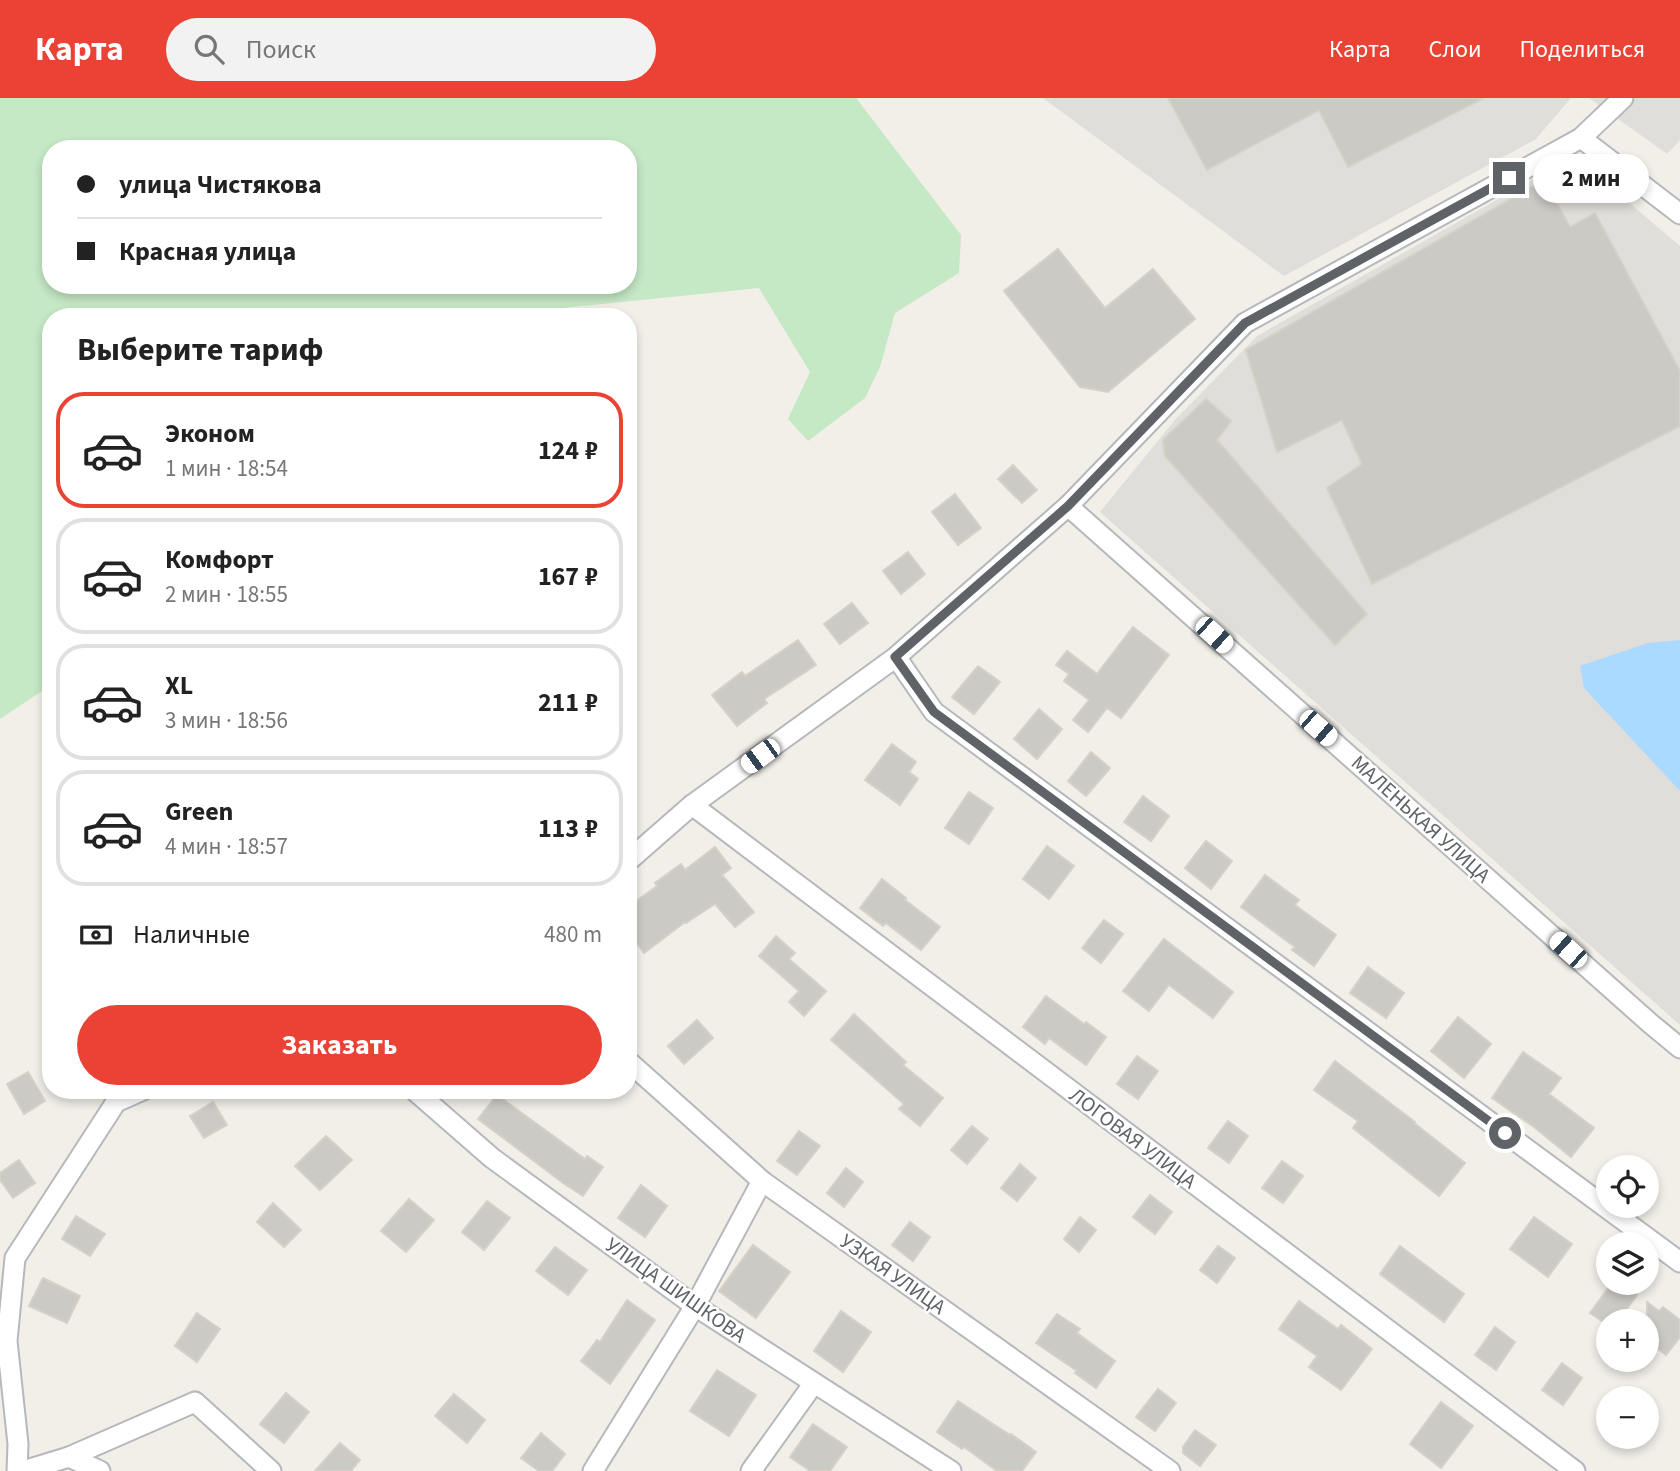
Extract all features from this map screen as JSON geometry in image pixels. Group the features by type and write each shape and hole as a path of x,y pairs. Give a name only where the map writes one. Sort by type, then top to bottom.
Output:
{"street":[{"path":"637,853 692,805 895,657 1068,506 1245,323 1581,138 1623,98"},
{"path":"1581,138 1680,214"},
{"name":"МАЛЕНЬКАЯ УЛИЦА","path":"1068,506 1680,1048"},
{"path":"895,657 934,712 1680,1262"},
{"name":"ЛОГОВАЯ УЛИЦА","path":"692,805 1574,1471"},
{"name":"УЗКАЯ УЛИЦА","path":"637,1069 762,1181 1170,1471"},
{"path":"17,1471 18,1444 6,1341 15,1258 116,1102 123,1099"},
{"name":"УЛИЦА ШИШКОВА","path":"424,1099 492,1158 695,1306 951,1471"},
{"path":"593,1471 695,1306 762,1181"},
{"path":"751,1471 814,1383"},
{"path":"23,1471 69,1457 195,1402 271,1471"},
{"path":"69,1457 100,1471"}],"shaded area":[{"path":"1043,98 1571,98 1536,139 1284,276"},
{"path":"1589,98 1680,98 1680,140 1667,154"},
{"path":"1574,156 1680,246 1680,1025 1100,512 1174,421 1257,336"}],"green space":[{"path":"0,98 856,98 961,235 959,273 895,313 880,367 865,398 808,441 788,419 810,372 759,288 563,308 42,308 42,691 0,719"}],"water":[{"path":"1680,640 1680,791 1584,688 1580,666 1648,643"}],"building":[{"path":"1168,98 1484,98 1348,167 1319,110 1207,170"},
{"path":"1544,180 1570,227 1595,213 1680,371 1680,426 1372,584 1327,488 1362,464 1342,420 1277,452 1246,350"},
{"path":"1058,249 1105,308 1153,269 1195,319 1108,392 1080,387 1004,291"},
{"path":"1206,399 1231,421 1217,440 1367,614 1335,645 1165,456 1163,440"},
{"path":"1013,465 1037,490 1022,503 998,479"},
{"path":"955,494 981,528 958,545 932,512"},
{"path":"908,552 925,574 901,594 883,571"},
{"path":"852,603 868,623 840,644 824,624"},
{"path":"1133,627 1169,655 1121,718 1107,708 1088,732 1073,720 1089,700 1064,681 1069,674 1056,665 1067,651 1097,674"},
{"path":"798,640 816,665 764,699 767,703 737,726 712,695 742,672 745,676"},
{"path":"978,666 1000,682 974,714 952,697"},
{"path":"1039,709 1062,729 1037,759 1014,739"},
{"path":"892,744 916,762 909,772 918,779 900,805 865,780"},
{"path":"1091,752 1110,768 1086,796 1068,781"},
{"path":"969,792 993,808 969,844 945,828"},
{"path":"1143,796 1169,816 1151,841 1124,822"},
{"path":"1206,841 1232,861 1211,889 1185,868"},
{"path":"1047,846 1074,866 1049,899 1023,879"},
{"path":"715,847 731,868 722,875 754,912 735,927 715,904 685,922 644,953 637,943 637,900 681,864 685,870"},
{"path":"1265,875 1299,900 1295,905 1336,935 1314,966 1292,950 1295,947 1241,907"},
{"path":"882,879 940,927 921,950 886,923 883,926 860,908"},
{"path":"1104,920 1123,934 1101,963 1082,948"},
{"path":"776,936 795,953 789,959 826,991 804,1016 789,1002 799,991 759,956"},
{"path":"1164,939 1233,992 1213,1018 1169,985 1149,1011 1123,991"},
{"path":"1368,967 1404,993 1386,1018 1350,993"},
{"path":"1046,996 1106,1037 1086,1065 1049,1038 1045,1044 1023,1027"},
{"path":"854,1014 906,1062 903,1065 943,1098 920,1126 899,1109 904,1104 831,1040"},
{"path":"1458,1017 1491,1044 1464,1078 1431,1051"},
{"path":"697,1020 713,1038 684,1064 668,1046"},
{"path":"1523,1052 1561,1078 1549,1094 1594,1128 1571,1157 1492,1098"},
{"path":"1137,1056 1158,1071 1138,1099 1117,1084"},
{"path":"1335,1061 1465,1163 1439,1196 1353,1128 1358,1121 1314,1090"},
{"path":"28,1072 45,1101 24,1114 7,1084"},
{"path":"494,1099 502,1099 585,1159 587,1156 603,1167 583,1196 478,1119"},
{"path":"213,1102 227,1125 204,1138 190,1116"},
{"path":"1228,1121 1248,1136 1229,1163 1208,1148"},
{"path":"972,1126 988,1139 967,1164 951,1150"},
{"path":"799,1131 820,1146 797,1175 777,1161"},
{"path":"326,1136 352,1160 320,1190 295,1166"},
{"path":"19,1160 35,1183 13,1198 0,1180 0,1173"},
{"path":"1282,1161 1303,1176 1283,1203 1262,1188"},
{"path":"1020,1164 1036,1178 1017,1201 1001,1188"},
{"path":"846,1168 863,1182 844,1207 827,1193"},
{"path":"641,1185 667,1206 645,1237 618,1218"},
{"path":"1150,1195 1172,1212 1155,1234 1133,1217"},
{"path":"409,1199 434,1220 406,1252 381,1231"},
{"path":"487,1201 510,1218 484,1250 462,1232"},
{"path":"273,1203 301,1230 284,1247 257,1222"},
{"path":"76,1216 105,1234 90,1256 62,1239"},
{"path":"1080,1217 1096,1230 1079,1252 1064,1239"},
{"path":"1534,1217 1572,1244 1548,1277 1510,1249"},
{"path":"910,1222 930,1237 913,1261 892,1245"},
{"path":"753,1245 790,1272 756,1318 719,1291"},
{"path":"1218,1246 1235,1258 1217,1283 1200,1270"},
{"path":"1400,1246 1464,1294 1444,1322 1380,1274"},
{"path":"555,1247 587,1270 568,1295 536,1271"},
{"path":"43,1278 80,1296 67,1323 29,1306"},
{"path":"1603,1295 1637,1295 1627,1309 1596,1309 1596,1317 1590,1313"},
{"path":"627,1300 655,1320 610,1384 581,1361 597,1340 600,1342"},
{"path":"1299,1301 1338,1329 1341,1325 1372,1349 1341,1390 1309,1367 1317,1356 1279,1329"},
{"path":"1647,1302 1656,1309 1647,1309"},
{"path":"1663,1307 1680,1320 1680,1337 1666,1355 1659,1349 1659,1311"},
{"path":"841,1311 871,1332 843,1372 814,1351"},
{"path":"197,1313 220,1329 197,1362 175,1346"},
{"path":"1057,1314 1080,1329 1077,1333 1115,1361 1096,1388 1075,1373 1077,1371 1036,1343"},
{"path":"1495,1327 1515,1342 1496,1370 1475,1355"},
{"path":"1562,1363 1582,1378 1563,1405 1542,1390"},
{"path":"717,1370 756,1395 729,1436 690,1411"},
{"path":"1158,1389 1176,1403 1155,1431 1136,1417"},
{"path":"286,1393 309,1412 284,1443 260,1424"},
{"path":"454,1394 485,1420 467,1443 435,1416"},
{"path":"958,1401 1036,1452 1022,1471 997,1471 964,1447 962,1449 937,1432"},
{"path":"1441,1402 1473,1426 1441,1468 1410,1444"},
{"path":"813,1424 847,1447 830,1471 810,1471 790,1457"},
{"path":"1195,1430 1216,1445 1200,1466 1183,1453 1183,1447"},
{"path":"541,1433 565,1454 552,1471 539,1471 521,1458"},
{"path":"340,1443 360,1460 351,1471 315,1471"}],"route":[{"path":"1505,1133 934,712 895,657 1068,506 1245,323 1509,178"}]}
